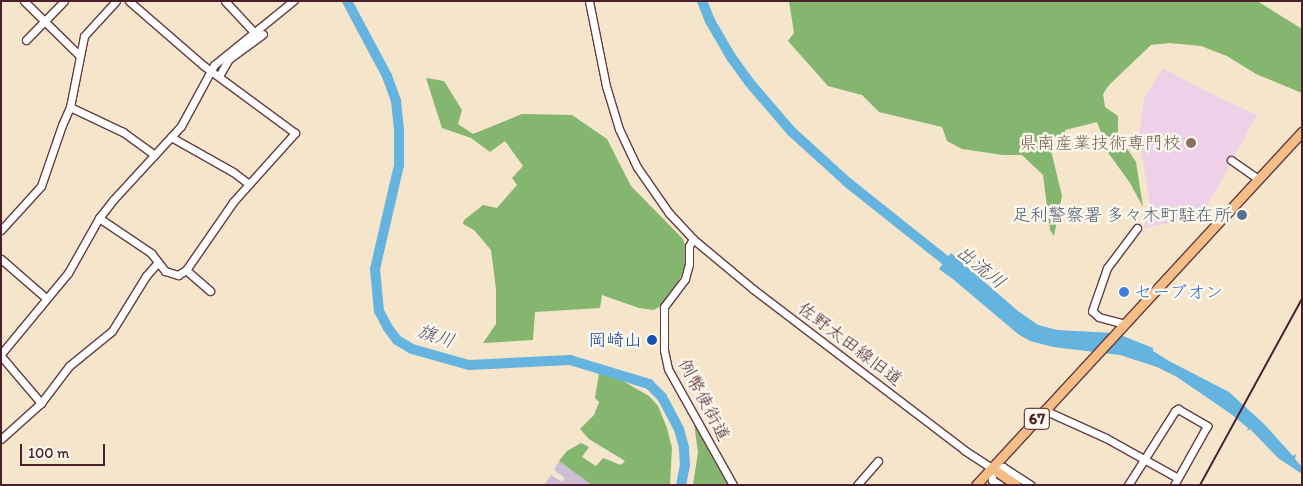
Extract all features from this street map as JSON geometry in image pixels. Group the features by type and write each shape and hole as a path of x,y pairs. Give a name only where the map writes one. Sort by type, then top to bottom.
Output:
{"main road":[{"name":"67","path":"976,485 1302,132"},
{"path":"992,468 1016,485"}],"street":[{"path":"24,1 79,55"},
{"path":"26,40 64,1"},
{"path":"1,230 41,186 62,124 70,107 84,36 116,1"},
{"path":"99,218 151,253 165,271 175,275 186,270 220,219 295,133 211,70 128,1"},
{"path":"225,1 251,29"},
{"path":"41,402 1,355 68,273 99,218 172,138 190,111 211,70 219,60 293,1"},
{"path":"589,1 606,86 619,129 637,166 654,194 693,239"},
{"path":"219,76 229,59 259,36"},
{"path":"70,107 123,132 155,155"},
{"path":"172,138 233,172 249,184"},
{"path":"1230,160 1258,179"},
{"path":"1125,324 1099,316 1092,311 1107,268 1136,228"},
{"name":"佐野太田線旧道","path":"693,239 753,289 964,450 992,468"},
{"name":"例幣使街道","path":"693,239 689,246 689,264 685,279 664,307 664,350 668,369 733,485"},
{"path":"1,259 46,298"},
{"path":"1,440 41,402 70,366 112,331 146,276 158,262"},
{"path":"186,270 210,291"},
{"path":"1044,410 1106,438 1144,459 1176,481 1207,426 1180,410 1175,411 1144,459 1128,485"},
{"path":"858,485 878,460"},
{"path":"1000,485 992,480 992,468 1004,467 1031,485"}],"shaded area":[{"name":"県南産業技術専門校","path":"1163,68 1207,92 1257,115 1201,217 1143,228 1151,211 1139,136 1144,98"},
{"path":"559,461 592,485 544,485 551,475 562,482 565,478 554,470"}],"green space":[{"path":"789,1 1257,1 1302,29 1302,93 1256,74 1227,56 1201,46 1169,43 1151,45 1109,85 1103,94 1105,107 1118,116 1118,135 1136,162 1143,207 1130,183 1109,154 1097,122 1065,130 1065,135 1048,138 1062,196 1054,236 1050,230 1043,175 1022,155 1003,155 962,149 947,141 942,127 879,112 862,95 828,86 788,41 794,33"},
{"path":"426,78 444,81 462,110 458,124 473,134 522,114 572,115 607,139 631,186 683,239 686,248 685,269 660,306 654,310 639,308 602,295 600,308 535,312 533,340 483,343 496,324 496,289 491,250 474,230 463,224 464,220 483,205 497,208 517,185 512,178 523,166 505,141 490,152 471,138 442,128"},
{"path":"599,373 623,381 649,396 658,406 667,428 672,448 670,485 592,485 559,461 567,451 581,443 589,447 582,457 596,466 603,458 621,465 625,461 589,439 580,429 594,415 599,402 595,398"},
{"path":"693,417 728,485 693,485 698,452"}],"water":[{"path":"951,253 1018,311 1038,325 1057,330 1113,333 1123,336 1153,348 1153,351 1169,361 1229,392 1264,424 1293,456 1296,454 1295,459 1302,467 1302,474 1278,458 1250,429 1247,431 1248,428 1231,414 1177,377 1157,367 1120,355 1053,347 1030,341 1018,334 939,269"}],"waterway":[{"name":"旗川","path":"347,1 387,76 396,101 399,131 399,165 375,269 379,311 388,328 397,340 412,349 469,365 570,360 649,384 662,397 679,429 684,448 685,465 681,485"},
{"name":"出流川","path":"702,1 710,21 731,57 749,82 791,131 847,182 955,268"}],"railway":[{"path":"1200,485 1302,299"}],"place":[{"name":"県南産業技術専門校","path":"1191,143"},
{"name":"足利警察署 多々木町駐在所","path":"1242,215"},
{"name":"セーブオン","path":"1124,292"},
{"name":"岡崎山","path":"652,340"}]}
